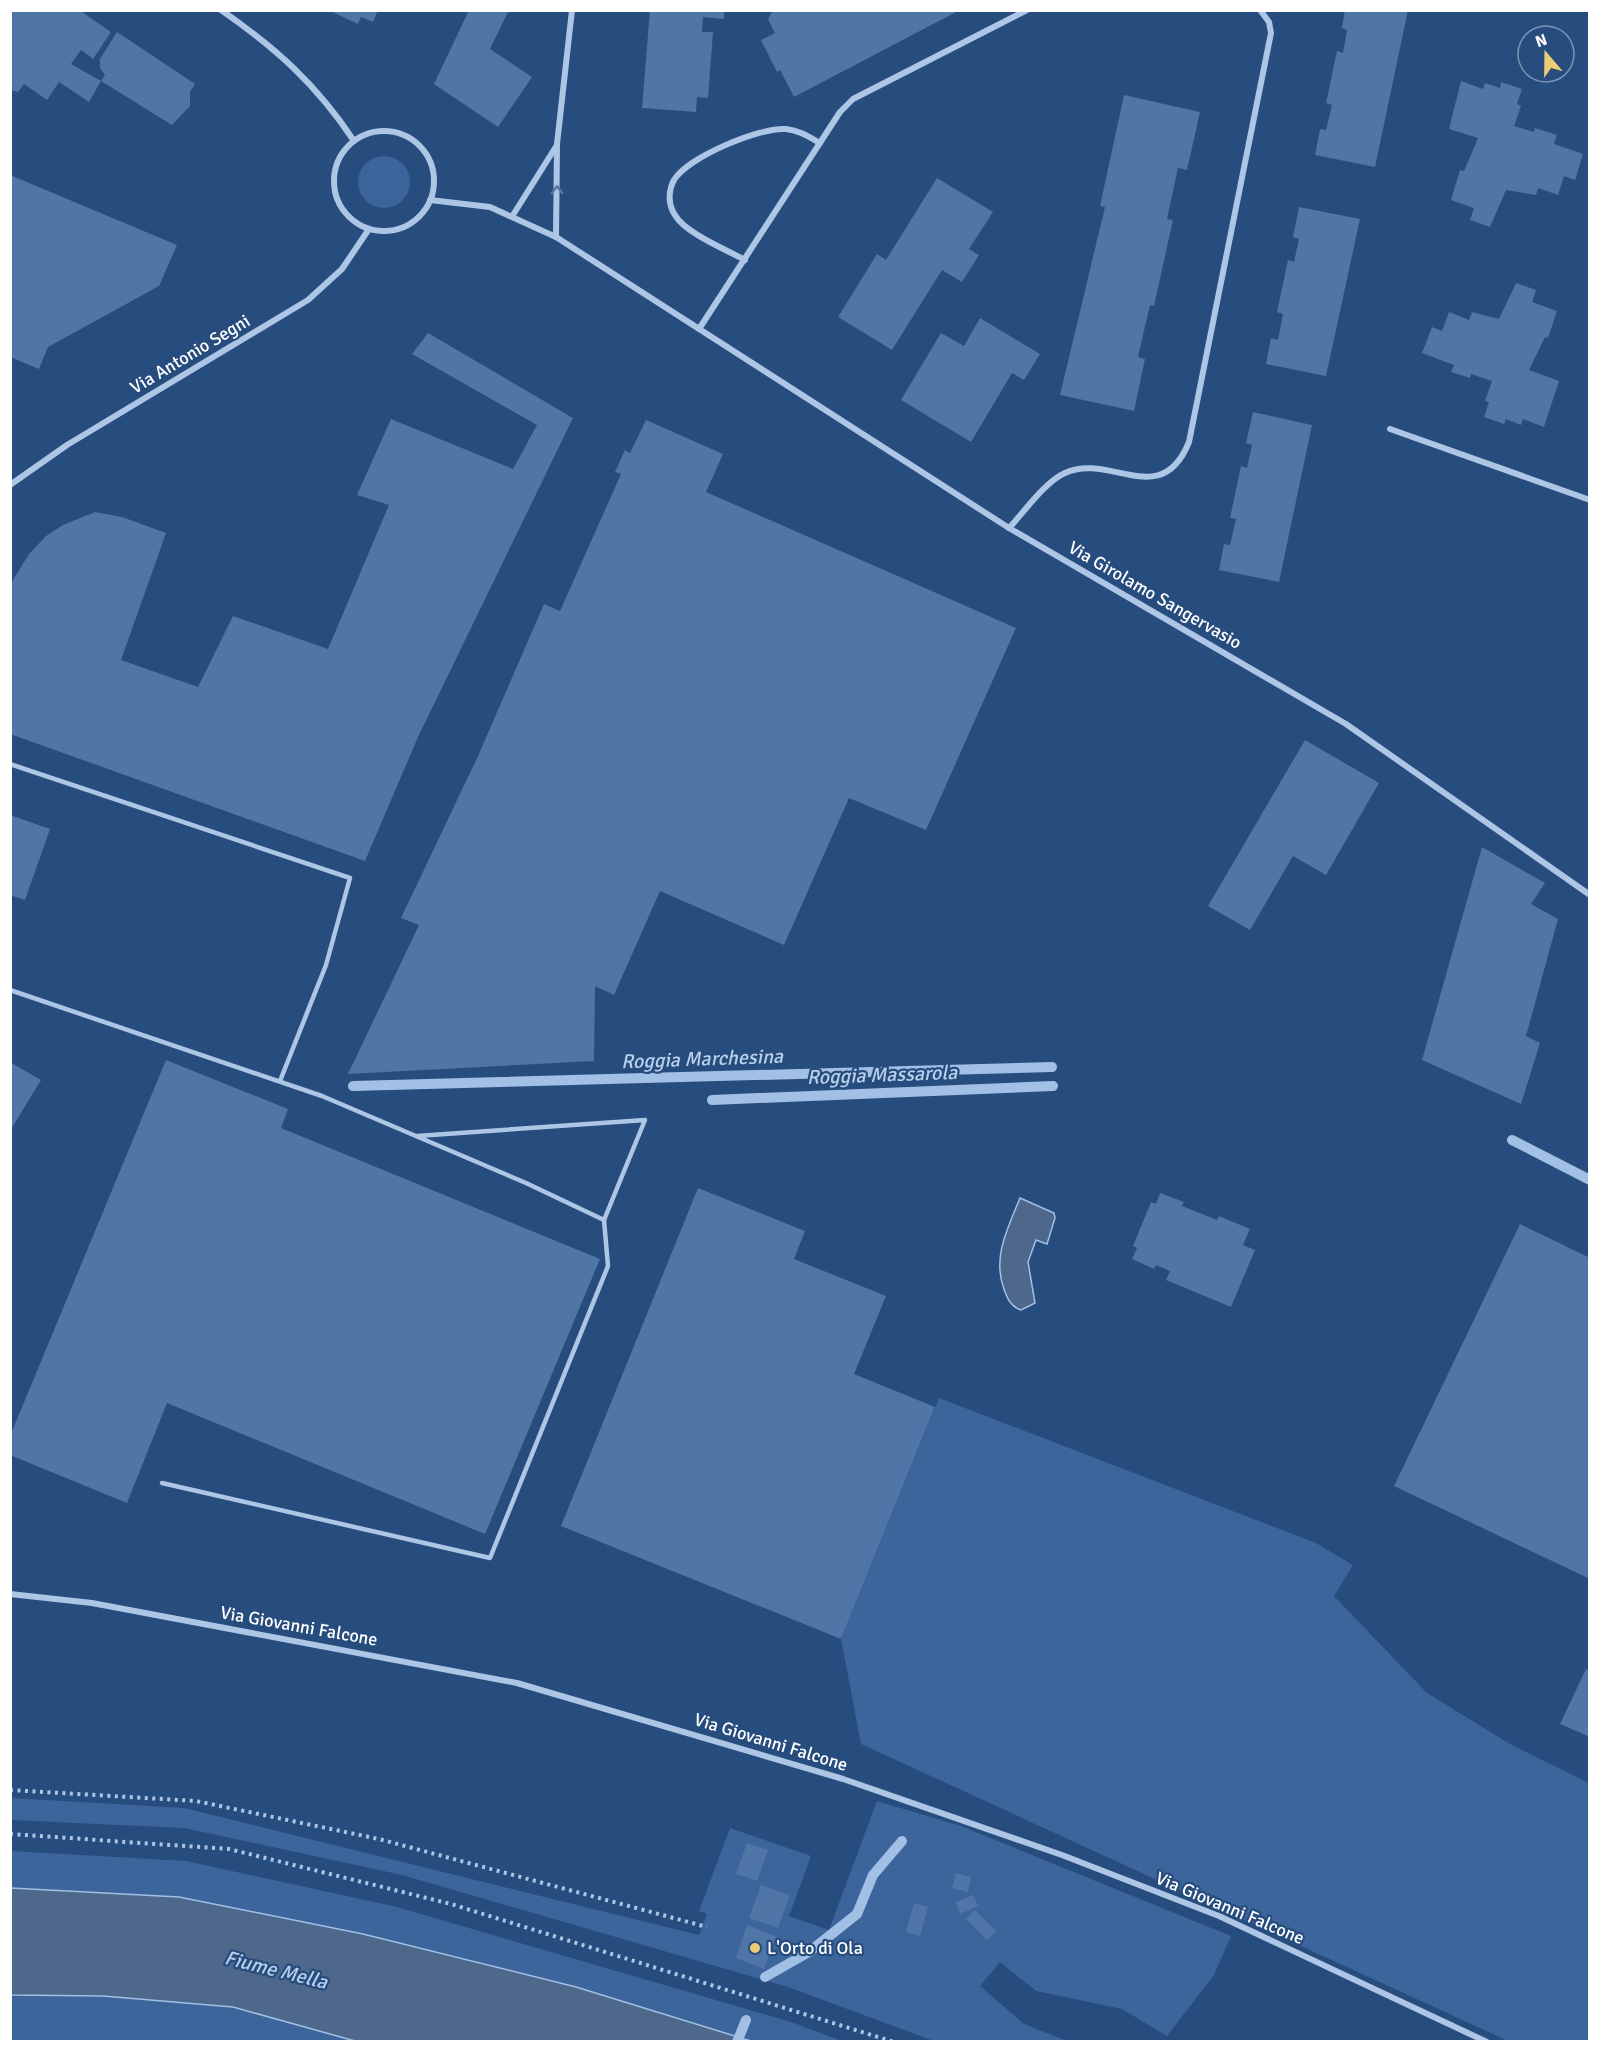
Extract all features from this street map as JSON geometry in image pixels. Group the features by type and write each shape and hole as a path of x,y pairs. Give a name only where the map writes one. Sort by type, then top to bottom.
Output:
{"street":[{"path":"220,10 253,32 291,63 316,89 354,141"},
{"path":"556,237 557,144 572,10"},
{"path":"699,329 840,112 867,89 1027,10"},
{"path":"1009,528 1063,473 1091,469 1143,477 1159,475 1173,468 1183,456 1189,442 1271,33 1269,22 1260,10"},
{"path":"745,260 686,227 676,218 670,205 669,194 674,180 704,156 771,130 799,132 820,143"},
{"path":"389,132 414,142 426,156 433,173 430,200 423,213 399,229 384,232 369,229 350,219 338,201 333,179 340,158 354,141 371,133 389,132"},
{"path":"513,215 557,144"},
{"name":"Via Girolamo Sangervasio","path":"430,200 472,203 513,215 556,237 1009,528 1346,724 1590,895"},
{"name":"Via Antonio Segni","path":"10,485 67,446 308,300 342,270 369,229"},
{"path":"1390,429 1590,500"},
{"name":"Via Giovanni Falcone","path":"10,1594 92,1603 517,1683 843,1779 1062,1855 1219,1916 1487,2042"}],"lane":[{"path":"10,764 350,878 326,965 280,1081"},
{"path":"10,990 322,1096 604,1220"},
{"path":"162,1483 490,1558 608,1266 604,1220 645,1120 417,1136"}],"path":[{"path":"10,1790 196,1801 379,1839 707,1927"},
{"path":"10,1834 229,1849 451,1904 894,2042"}],"shaded area":[{"path":"384,156 394,158 402,164 408,172 410,182 408,192 402,200 394,206 384,208 374,206 366,200 360,192 358,182 360,172 366,164 374,158"},
{"path":"939,1398 1316,1543 1353,1565 1334,1596 1427,1693 1510,1744 1589,1783 1589,2041 1508,2041 861,1744 841,1639"},
{"path":"11,1798 184,1808 699,1935 707,1914 699,1911 730,1828 811,1856 789,1916 829,1930 877,1801 961,1826 1231,1936 1214,1975 1167,2036 1122,2009 1036,1991 1000,1962 980,1986 1024,2024 1067,2041 934,2041 788,1987 402,1875 184,1828 11,1820"},
{"path":"10,1851 186,1861 397,1907 791,2022 842,2041 751,2041 576,1987 363,1934 179,1897 11,1888"},
{"path":"11,1995 103,1996 233,2007 355,2041 11,2042"}],"water":[{"path":"1020,1198 1054,1213 1055,1218 1047,1244 1036,1240 1028,1262 1035,1303 1021,1310 1012,1304 1007,1296 1000,1266 1006,1232"},
{"name":"Fiume Mella","path":"11,1888 179,1897 363,1934 576,1987 751,2041 355,2041 233,2007 103,1996 11,1995"}],"building":[{"path":"10,10 79,10 111,32 93,59 81,50 71,64 101,81 89,102 59,82 47,100 24,84 18,92 10,90"},
{"path":"328,10 378,10 373,22 361,17 358,24"},
{"path":"469,10 509,10 490,49 532,77 498,127 434,84"},
{"path":"650,10 724,10 724,19 703,17 702,32 713,32 708,98 697,97 696,112 642,108"},
{"path":"773,10 960,10 794,97 780,70 777,72 761,40 775,33 768,19"},
{"path":"1345,10 1408,10 1375,167 1315,155 1320,129 1326,130 1332,105 1326,103 1337,51 1343,53 1347,30 1342,28"},
{"path":"117,32 195,84 190,92 190,106 172,125 101,81 105,75 100,68 100,59"},
{"path":"1461,81 1483,89 1485,83 1500,88 1501,82 1522,89 1517,104 1521,106 1514,126 1534,132 1535,128 1557,135 1554,144 1583,154 1575,180 1564,176 1558,195 1538,188 1536,195 1506,190 1490,227 1470,220 1474,208 1451,200 1460,170 1464,171 1478,138 1449,129"},
{"path":"1124,95 1200,112 1187,170 1178,168 1167,219 1173,220 1154,306 1150,305 1138,357 1145,359 1134,411 1060,395 1105,207 1100,206"},
{"path":"10,175 177,245 159,286 48,347 39,369 10,357"},
{"path":"937,178 993,212 969,249 979,255 962,282 942,270 892,350 838,317 877,254 886,260"},
{"path":"1299,207 1360,219 1326,376 1266,364 1271,338 1278,340 1283,314 1277,312 1288,260 1294,262 1299,239 1293,237"},
{"path":"1516,283 1536,290 1532,302 1557,311 1548,338 1545,337 1529,370 1559,381 1544,427 1523,419 1521,425 1506,419 1504,424 1484,417 1489,402 1485,401 1492,381 1471,374 1470,378 1451,372 1454,365 1422,353 1432,327 1442,331 1449,312 1469,320 1472,312 1499,319"},
{"path":"980,318 1040,354 1024,380 1012,373 971,442 901,400 941,333 964,346"},
{"path":"428,333 573,418 418,737 365,861 10,734 10,585 29,554 46,536 63,525 95,512 122,517 166,533 121,660 198,687 233,616 328,649 389,505 357,495 391,419 513,469 537,425 412,354"},
{"path":"1253,412 1312,425 1279,582 1219,570 1224,544 1230,545 1236,519 1230,518 1241,466 1247,468 1252,445 1246,443"},
{"path":"646,420 723,454 706,492 1016,628 926,830 849,798 784,945 660,891 614,995 595,986 594,1061 348,1074 419,925 401,918 478,756 544,604 560,611 621,474 615,472 625,450 630,453"},
{"path":"1305,740 1379,783 1326,875 1293,856 1250,930 1208,906"},
{"path":"10,815 50,829 25,900 10,895"},
{"path":"1482,847 1545,883 1531,904 1558,919 1526,1036 1540,1043 1521,1104 1422,1060"},
{"path":"166,1060 288,1109 281,1128 600,1259 485,1534 167,1403 127,1503 10,1455 10,1436"},
{"path":"10,1062 41,1080 10,1131"},
{"path":"698,1188 805,1231 794,1259 886,1296 854,1374 935,1407 841,1639 561,1526"},
{"path":"1160,1193 1184,1202 1182,1206 1217,1220 1219,1216 1250,1229 1243,1245 1255,1250 1231,1307 1166,1280 1170,1271 1156,1265 1154,1269 1132,1259 1137,1248 1133,1246 1151,1202 1156,1204"},
{"path":"1520,1224 1590,1258 1590,1579 1394,1486"},
{"path":"1586,1669 1590,1671 1590,1737 1560,1724"},
{"path":"747,1843 768,1850 757,1881 736,1874"},
{"path":"956,1873 971,1877 968,1892 952,1888"},
{"path":"761,1885 790,1895 778,1928 749,1918"},
{"path":"973,1895 978,1906 960,1914 956,1902"},
{"path":"914,1903 928,1907 920,1936 906,1932"},
{"path":"975,1910 996,1931 987,1940 966,1919"},
{"path":"747,1925 776,1936 764,1969 736,1958"}],"waterway":[{"name":"Roggia Marchesina","path":"353,1086 1052,1067"},
{"name":"Roggia Massarola","path":"712,1100 1053,1086"},
{"name":"Roggia Massarola","path":"1512,1140 1590,1180"},
{"path":"765,1977 809,1952 857,1914 873,1875 902,1841"},
{"path":"737,2042 746,2020"}],"place":[{"name":"L'Orto di Ola","path":"755,1948"}]}
